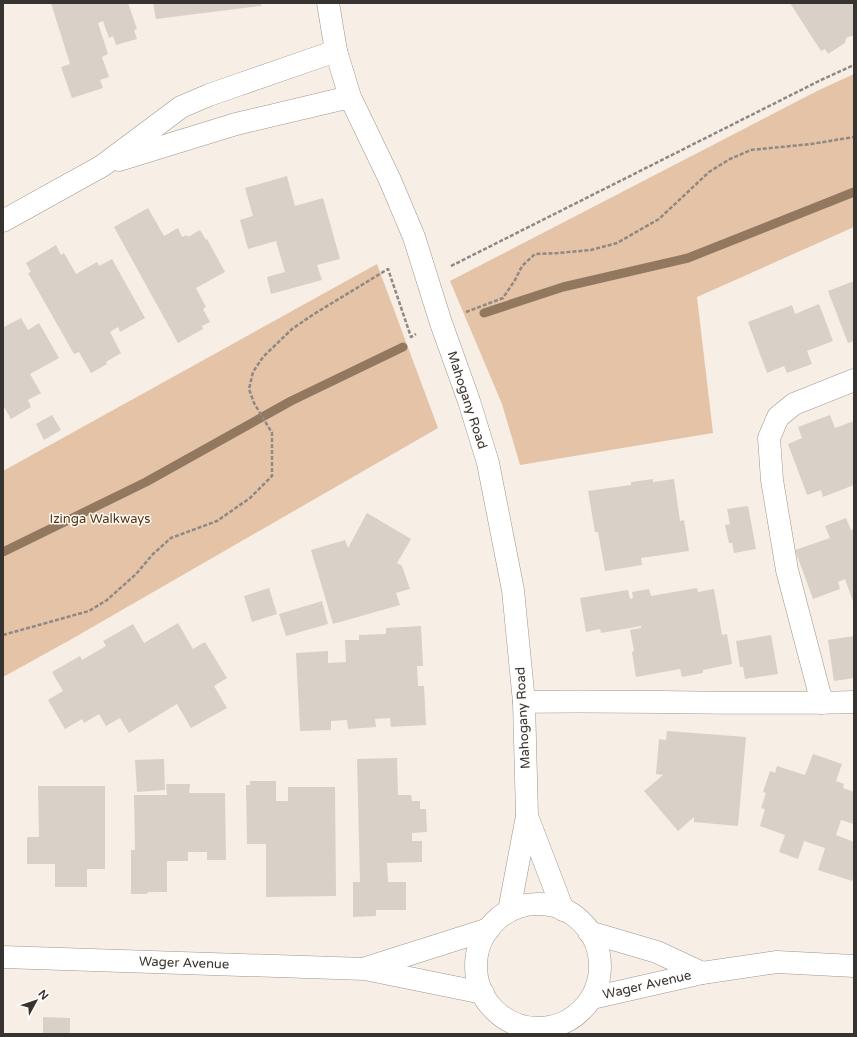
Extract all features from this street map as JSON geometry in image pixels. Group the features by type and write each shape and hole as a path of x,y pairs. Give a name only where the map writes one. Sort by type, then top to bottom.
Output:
{"street":[{"name":"Mahogany Road","path":"328,3 336,51 350,97 390,180 414,237 441,323 470,401 488,463 512,590 524,702 527,816 509,911"},
{"path":"3,221 102,166 181,107 209,94 336,51"},
{"path":"102,166 236,124 350,97"},
{"path":"822,703 787,570 772,480 769,438 778,417 794,404 854,380"},
{"path":"524,702 854,702"},
{"name":"Mahogany Road","path":"527,816 563,910"},
{"path":"529,904 550,905 568,912 584,924 595,941 600,960 599,979 592,998 580,1013 562,1029 505,1026 487,1003 482,993 478,984 475,962 480,942 492,924 509,911 529,904"},
{"name":"Wager Avenue","path":"365,969 489,929"},
{"name":"Wager Avenue","path":"589,932 656,952 702,973"},
{"name":"Wager Avenue","path":"3,957 365,969 482,993"},
{"name":"Wager Avenue","path":"592,998 702,973 777,962 854,966"}],"path":[{"path":"425,271 450,266 806,87 854,65"},
{"path":"3,635 89,611 107,600 136,574 153,554 171,538 217,521 250,498 272,476 272,433 254,403 249,389 253,372 263,358 292,329 388,269 411,337 503,298 522,266 535,254 591,250 617,243 659,219 710,172 730,159 751,150 811,144 854,137"}],"green space":[{"path":"854,74 854,227 697,297 713,433 520,465 502,404 450,281 817,91"},
{"name":"Izinga Walkways","path":"377,264 438,428 3,677 3,471"}],"building":[{"path":"51,3 128,3 137,29 134,30 137,39 116,45 113,36 109,38 103,21 98,23 108,54 102,57 109,77 100,80 103,88 72,98 61,67 70,64"},
{"path":"153,3 261,3 261,6 156,19"},
{"path":"790,3 854,3 854,36 846,38 845,43 828,54 825,49 821,51"},
{"path":"287,176 295,206 323,198 340,259 317,265 322,280 271,294 267,277 285,272 276,241 248,249 240,220 253,216 245,188"},
{"path":"148,208 164,236 178,228 182,237 187,235 188,237 200,230 206,240 207,239 225,272 196,288 206,307 203,309 210,322 202,326 203,329 178,343 114,227"},
{"path":"56,245 61,255 64,253 76,274 97,262 99,266 112,259 145,318 120,332 118,327 110,332 121,353 106,362 107,364 91,373 79,352 74,354 28,273 31,272 26,263"},
{"path":"854,281 854,341 848,343 828,291"},
{"path":"819,304 833,341 807,351 812,364 787,373 784,366 767,373 748,322 792,305 795,314"},
{"path":"21,318 28,330 39,323 59,358 30,374 41,393 28,400 31,407 11,419 3,405 3,325 4,327"},
{"path":"52,415 61,430 44,440 36,424"},
{"path":"830,415 835,428 854,421 854,485 823,497 821,490 807,495 788,444 802,438 798,427"},
{"path":"653,479 653,482 674,479 680,521 684,520 689,551 641,558 642,565 605,571 598,532 595,532 588,491 631,485 631,482"},
{"path":"748,506 756,549 734,553 732,543 729,543 725,525 730,524 727,509"},
{"path":"367,513 411,539 397,563 402,566 410,589 396,593 400,605 333,624 311,550 345,540 348,548"},
{"path":"846,518 851,530 854,529 854,604 845,579 838,582 840,589 813,599 795,550 830,538 825,526"},
{"path":"269,588 277,614 252,622 244,596"},
{"path":"697,588 698,592 714,589 722,635 727,634 732,664 703,670 703,673 682,677 680,669 636,677 632,652 634,651 630,630 641,628 641,626 601,633 600,629 586,632 580,598 628,590 630,599 633,598 632,592 649,589 651,596"},
{"path":"322,601 328,624 286,636 279,614"},
{"path":"178,623 193,649 205,642 227,678 214,686 227,708 191,728 177,704 129,733 120,718 106,726 99,714 84,723 82,719 65,729 48,700 63,691 52,672 80,656 82,660 106,646 103,641 133,624 144,643"},
{"path":"421,626 423,666 417,666 418,686 424,686 426,725 391,727 390,718 375,719 376,727 348,729 347,720 331,721 331,730 300,731 296,653 328,651 328,663 346,662 345,640 359,640 359,635 386,634 386,628"},
{"path":"771,635 778,674 745,679 743,667 740,667 736,641"},
{"path":"854,636 854,678 834,681 828,640"},
{"path":"667,731 746,737 738,826 694,822 694,817 678,831 644,791 663,775 656,774 659,739 666,740"},
{"path":"813,754 842,764 836,781 844,784 843,788 854,792 854,824 841,820 836,835 854,842 854,875 852,881 818,870 825,848 804,841 798,859 779,852 785,835 760,826 765,809 761,808 766,793 763,792 770,771 775,773 777,766 805,775"},
{"path":"397,758 398,795 411,795 412,801 420,801 420,809 426,809 427,832 412,833 412,841 422,841 422,862 387,863 388,882 406,882 406,910 376,910 376,916 353,917 353,882 360,882 357,759"},
{"path":"164,759 165,790 137,792 135,760"},
{"path":"250,781 276,781 276,801 288,801 288,787 335,787 336,896 266,897 266,844 247,844 246,785 250,785"},
{"path":"166,784 190,784 189,793 225,793 226,860 207,860 207,852 188,852 188,861 167,861 167,892 131,894 131,850 135,850 134,795 167,795"},
{"path":"38,786 105,786 105,869 87,869 87,887 55,887 55,864 27,864 27,837 39,837"},
{"path":"43,1017 70,1018 70,1034 43,1034"}],"waterway":[{"path":"484,313 563,287 688,258 854,192"},
{"path":"3,552 146,482 291,401 403,347"}]}
